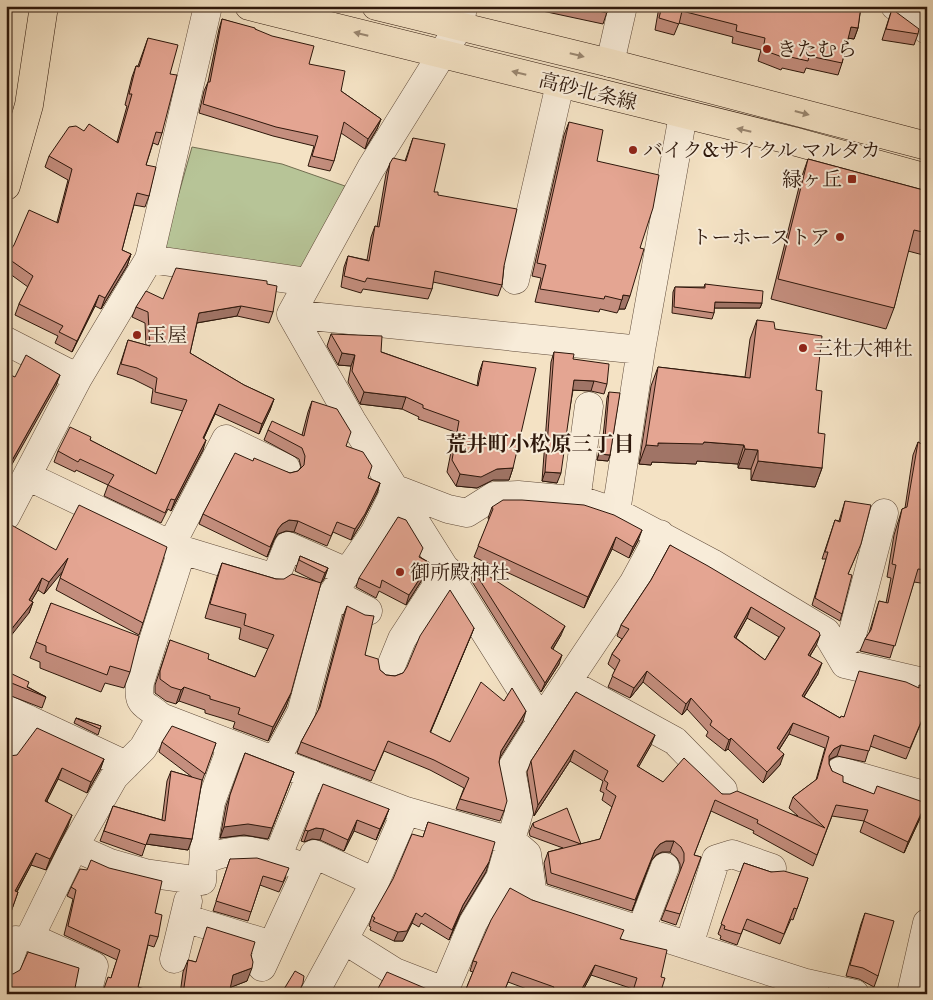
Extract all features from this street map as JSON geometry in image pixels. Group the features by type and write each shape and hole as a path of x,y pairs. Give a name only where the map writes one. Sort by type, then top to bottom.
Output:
{"main road":[{"path":"6,186 29,105 44,6"},
{"name":"高砂北条線","path":"249,6 793,141 927,178"},
{"name":"高砂北条線","path":"376,6 461,16 610,63 927,146"}],"street":[{"path":"6,516 78,378 149,259 208,6"},
{"path":"610,63 623,6"},
{"path":"895,6 927,30"},
{"path":"291,314 371,168 442,54 461,16"},
{"path":"514,280 560,84"},
{"path":"616,512 641,350 683,115"},
{"path":"149,259 308,282"},
{"path":"291,314 641,350"},
{"path":"291,314 352,421 541,721"},
{"path":"6,341 78,378"},
{"path":"576,501 589,406"},
{"path":"286,468 226,438 176,547 140,682 138,696 144,707 161,717 406,811 512,841 527,854 533,896"},
{"path":"27,476 176,547 275,578 288,546 340,582 368,610"},
{"path":"396,489 448,509 467,513 494,496 518,495 576,501 616,512 660,534 826,632 845,664 927,683"},
{"path":"275,761 301,713 340,582 375,532 396,489"},
{"path":"836,649 851,639 887,545 884,513"},
{"path":"344,940 395,972 443,993 474,923 500,878 512,841 519,812 511,769 634,582 660,534"},
{"path":"389,671 402,639 447,570"},
{"path":"567,682 676,741 724,790"},
{"path":"6,752 17,714 126,766"},
{"path":"6,968 17,938 74,847 114,777 143,748 161,717"},
{"path":"174,959 199,870 211,802 232,745"},
{"path":"840,771 927,796"},
{"path":"277,858 311,774"},
{"path":"314,994 375,882 406,811"},
{"path":"74,847 110,863 136,870 199,870 227,850 244,850 307,868"},
{"path":"184,918 267,956 314,854 375,882"},
{"path":"689,945 716,859 732,854 772,868"},
{"path":"641,930 665,867"},
{"path":"500,878 533,896 806,982 855,994"},
{"path":"911,994 927,923"},
{"path":"17,938 94,966 87,994"}],"green space":[{"path":"192,147 282,164 345,186 308,268 295,270 167,254 164,246"}],"building":[{"path":"577,6 609,6 607,13"},
{"path":"662,6 861,6 858,28 851,27 842,63 809,56 808,61 786,56 785,58 763,50 765,38 736,31 737,25 682,11 679,24 659,18"},
{"path":"892,9 919,29 918,34 886,29"},
{"path":"222,19 255,28 272,36 314,46 309,64 345,71 341,91 381,119 368,139 344,122 334,161 312,156 318,136 276,127 203,104 208,82 210,82"},
{"path":"148,38 178,45 170,74 177,75 162,133 156,132 146,165 156,167 149,196 137,193 122,250 131,254 105,298 99,295 77,341 59,332 63,326 19,304 33,276 6,256 14,245 29,210 58,223 72,169 49,156 69,127 76,126 84,131 89,124 118,143 132,94 129,94 136,66 139,67"},
{"path":"569,122 603,130 597,161 659,175 653,208 640,248 644,249 630,296 623,295 622,300 605,296 604,299 540,289 546,265 537,263"},
{"path":"413,138 445,144 434,192 438,192 438,195 517,209 504,266 502,285 435,271 432,289 367,278 365,282 344,276 348,256 369,261 375,226 379,227 390,163 393,158 406,161"},
{"path":"808,159 927,191 927,233 914,230 894,308 778,279"},
{"path":"176,268 267,281 267,284 277,286 273,312 241,306 199,313 190,353 244,385 274,399 262,424 219,404 203,438 206,440 175,500 171,499 165,513 108,485 114,475 80,459 78,462 58,451 70,427 91,437 90,440 156,474 187,400 155,392 157,378 137,368 121,364 128,340 150,346 148,312 136,307 146,291 163,299"},
{"path":"705,284 763,291 762,303 715,302 714,313 674,307 675,287 705,288"},
{"path":"757,320 774,322 775,329 822,336 816,390 822,391 818,433 825,434 822,468 758,461 758,450 745,449 744,445 704,442 703,444 658,443 658,446 646,445 658,367 750,378"},
{"path":"331,334 382,336 381,352 478,386 483,361 536,368 513,468 497,469 481,477 460,474 452,460 459,421 423,408 423,405 406,397 364,392 352,371 355,355 342,353"},
{"path":"554,352 574,354 573,359 609,364 607,384 574,380 561,473 545,472"},
{"path":"26,355 60,375 6,471 6,373 15,377"},
{"path":"609,392 620,393 610,455 599,454 603,437 605,437"},
{"path":"312,401 337,409 351,432 346,446 363,452 372,466 368,478 380,483 365,514 355,529 337,522 331,536 298,521 289,520 278,529 270,547 203,514 235,453 253,461 254,458 290,473 298,471 304,465 305,456 302,448 268,430 272,421 304,436"},
{"path":"918,442 927,447 927,570 918,569 895,646 865,639 871,630 879,601 888,603 896,565 892,564 899,523 902,509 907,507"},
{"path":"503,500 584,505 614,515 642,530 633,547 616,537 588,597 478,546 493,509 492,507"},
{"path":"845,501 871,505 861,544 848,574 852,575 842,614 815,598 828,552 825,552 835,520 840,522"},
{"path":"79,505 167,547 143,623 60,578 68,558 49,582 42,578 29,600 33,602 6,636 6,522 56,550"},
{"path":"398,517 406,520 423,548 419,557 430,563 409,595 382,580 380,588 359,578"},
{"path":"670,545 819,632 820,635 808,655 822,663 802,696 840,718 841,716 844,717 859,671 906,682 919,688 919,685 927,686 927,708 910,748 874,735 869,751 841,745 834,749 829,756 829,764 832,771 843,776 843,782 874,794 877,786 926,803 908,842 864,821 868,810 836,805 817,855 757,823 758,820 715,800 694,855 701,857 680,914 665,910 684,861 684,853 681,847 674,841 666,841 655,850 635,900 551,873 548,852 600,839 616,796 606,789 608,783 604,780 608,771 574,750 538,805 531,761 576,692 655,735 637,766 663,782 684,758 722,794 730,794 737,791 825,828 793,797 817,779 829,737 793,723 777,748 784,754 767,772 731,738 729,740 710,725 712,721 691,698 686,704 647,671 634,688 612,676 620,660 612,654 629,629 621,625 651,580","holes":["751,607 785,628 765,660 734,637"]},
{"path":"300,556 328,568 325,573 299,560"},
{"path":"222,563 276,579 284,579 292,574 321,583 291,693 273,727 238,714 240,708 210,699 210,696 184,687 181,690 171,687 160,679 160,671 170,640 209,654 208,659 255,677 274,635 244,625 246,614 210,604"},
{"path":"475,567 565,626 551,648 562,655 545,683 474,571"},
{"path":"450,590 474,628 430,732 450,742 481,682 504,701 512,688 526,711 501,751 499,762 507,801 504,811 460,799 469,778 434,760 388,741 375,771 301,742 320,707 347,606 365,615 374,616 365,655 378,659 380,670 386,675 395,676 403,673 407,667 420,636"},
{"path":"51,603 139,636 130,672 110,666 107,675 46,652 46,646 36,642"},
{"path":"10,673 29,682 27,687 46,697 9,682 6,683 6,677"},
{"path":"76,718 101,726 100,729"},
{"path":"172,726 216,743 205,774 162,742"},
{"path":"37,728 104,759 91,782 62,768 45,801 72,815 50,859 36,853 15,891 18,892 11,912 6,910 6,756 17,755"},
{"path":"245,753 294,772 272,828 248,824 224,827 230,795"},
{"path":"171,771 202,780 192,839 150,834 146,845 104,831 113,806 165,821"},
{"path":"323,784 389,809 380,829 357,820 348,840 324,829 305,830"},
{"path":"567,808 581,844 534,827 533,823"},
{"path":"428,822 495,842 489,862 463,905 452,930 425,913 422,917 416,913 407,931 398,932 373,921 375,918 372,916 393,879 412,834 423,837"},
{"path":"257,858 289,868 283,882 263,876 251,912 216,901 230,859"},
{"path":"91,860 109,868 162,881 155,913 162,915 158,937 150,935 138,987 148,990 148,994 102,994 108,977 111,978 120,950 68,926 76,890 71,887 80,869 87,870"},
{"path":"744,863 771,872 784,871 808,878 797,909 794,908 784,934 747,919 741,934 724,929 725,926 721,924"},
{"path":"510,888 532,900 624,930 620,939 667,950 661,977 665,978 660,994 632,994 637,978 595,965 579,994 551,994 554,987 512,972 503,994 464,994 477,962 473,961 491,920"},
{"path":"865,913 894,921 878,976 863,968 850,965"},
{"path":"207,927 255,942 251,955 252,968 233,975 229,994 183,994 188,960 196,962"},
{"path":"28,952 79,968 75,988 79,994 6,994 6,973 13,974 20,970"},
{"path":"295,971 304,976 298,994 281,994"},
{"path":"387,972 434,992 432,994 375,994"},
{"path":"828,988 839,991 839,994 827,994"}],"place":[{"name":"きたむら","path":"767,49"},
{"name":"バイク&サイクル マルタカ","path":"633,150"},
{"name":"緑ヶ丘","path":"852,179"},
{"name":"トーホーストア","path":"840,237"},
{"name":"玉屋","path":"137,335"},
{"name":"三社大神社","path":"803,348"},
{"name":"御所殿神社","path":"400,572"}],"district":[{"name":"荒井町小松原三丁目","path":"540,444"}]}
